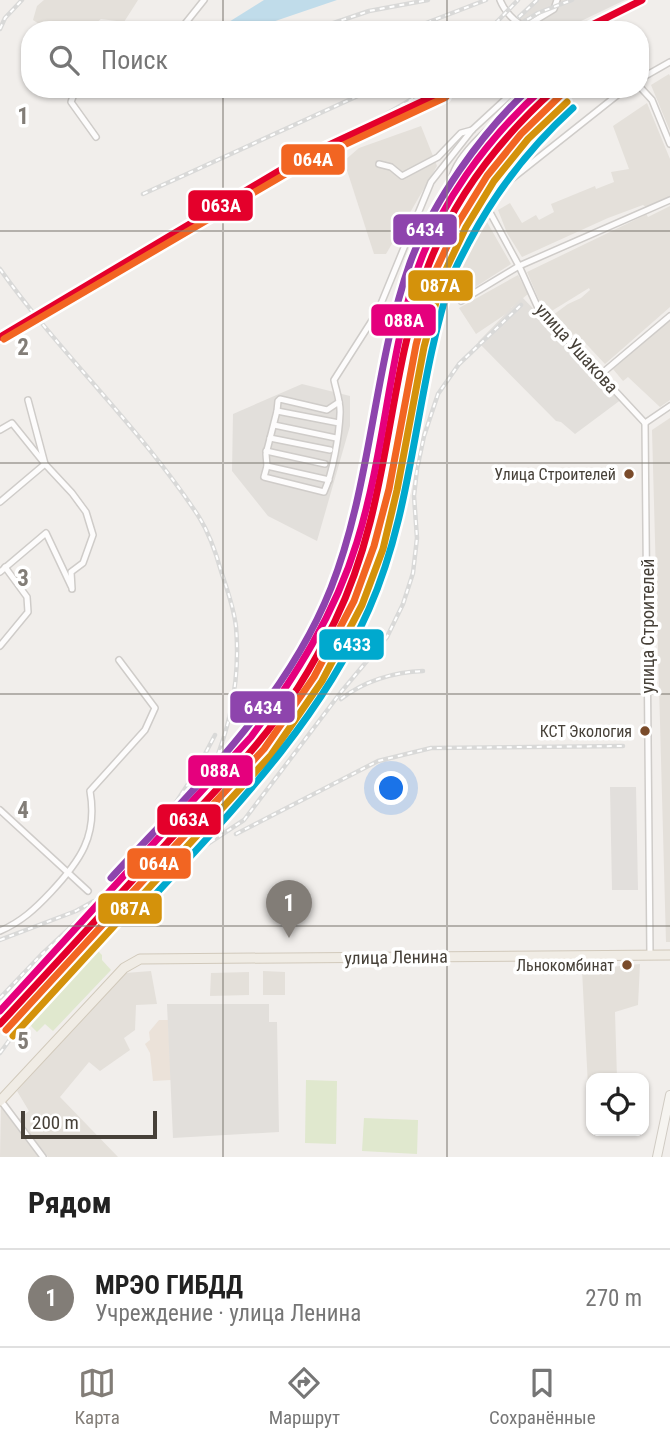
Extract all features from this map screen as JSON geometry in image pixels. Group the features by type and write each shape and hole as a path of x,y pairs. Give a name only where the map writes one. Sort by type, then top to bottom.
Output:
{"main road":[{"name":"улица Ленина","path":"0,1100 124,968 140,959 670,955"}],"street":[{"path":"187,21 204,0"},
{"path":"499,0 516,21"},
{"path":"534,21 554,9 557,0"},
{"path":"649,74 670,62"},
{"path":"649,97 670,144"},
{"path":"72,98 71,102 96,137"},
{"path":"339,402 327,410 280,399 278,401 266,451 267,466 264,477 324,492 329,480 341,412 339,402 334,380 378,311 431,182 472,130 507,98"},
{"path":"522,100 488,129 463,156 451,177 452,188 462,199 486,205 489,197 614,98"},
{"path":"379,164 391,167 402,176 438,157 461,133 472,130"},
{"path":"461,301 520,266 670,200"},
{"name":"улица Ушакова","path":"486,205 520,266 543,315 645,423"},
{"path":"600,375 670,316"},
{"path":"27,400 45,464"},
{"path":"645,423 670,406"},
{"path":"277,411 339,423"},
{"path":"0,430 12,423 86,512 93,535 83,563 71,572 72,589 46,533 3,569 27,597 28,612 0,646"},
{"name":"улица Строителей","path":"645,423 650,956"},
{"path":"274,425 336,438"},
{"path":"270,438 330,450"},
{"path":"266,451 326,464"},
{"path":"0,502 45,464"},
{"path":"267,466 329,480"},
{"path":"0,932 28,916 82,856 90,835 90,791 145,730 155,708 118,660"},
{"path":"0,810 88,891"},
{"path":"657,1157 670,1095"},
{"path":"0,1100 43,1157"}],"shaded area":[{"path":"44,0 138,0 125,21 35,21 37,6"},
{"path":"534,0 625,0 581,21 519,21 516,18"},
{"path":"669,74 670,76 670,131 651,85"},
{"path":"647,103 670,159 670,196 646,207 643,205 608,218 522,257 507,233 498,210 510,203 522,223 536,215 539,220 554,212 551,204 595,186 596,189 614,182 611,172 629,169 613,126"},
{"path":"421,126 437,166 386,254 374,254 344,161 359,148"},
{"path":"670,206 670,307 605,364 576,333 571,336 553,315 581,298 589,288 550,312 539,300 527,272 646,214 648,217"},
{"path":"472,207 490,218 487,222 511,264 452,302 445,298 457,276 448,273 446,259"},
{"path":"518,275 528,294 511,308 512,310 476,334 459,308"},
{"path":"522,297 594,372 592,375 604,388 610,387 622,399 575,434 556,421 478,342"},
{"path":"670,320 670,400 660,407 628,377 623,381 613,369"},
{"path":"302,384 350,396 350,426 317,541 268,516 232,471 233,414"},
{"path":"670,418 670,942 666,942 652,430"},
{"path":"610,787 636,787 638,890 612,890"},
{"path":"640,964 638,1005 615,1012 617,1073 587,1073 582,970"},
{"path":"151,971 157,1004 136,1005 135,1030 124,1038 130,1050 100,1071 89,1062 60,1097 118,1157 48,1157 19,1119 29,1111 17,1091 125,973"},
{"path":"263,971 285,972 285,995 263,995"},
{"path":"249,972 249,995 210,996 211,973"},
{"path":"167,1004 269,1004 269,1022 277,1022 279,1132 173,1138"},
{"path":"159,1020 168,1020 171,1080 153,1081 150,1053 145,1044 150,1040 149,1032"},
{"path":"1,1106 39,1157 0,1157"}],"green space":[{"path":"109,917 116,922 93,946 111,970 53,1031 45,1024 37,1032 31,1026 49,997 77,956"},
{"path":"306,1080 337,1081 336,1144 305,1143"},
{"path":"364,1118 418,1120 417,1154 362,1151"}],"water":[{"path":"264,0 337,0 275,21 230,21"}],"railway":[{"path":"0,29 5,18 22,0"},
{"path":"340,21 369,11 428,0"},
{"path":"431,21 486,0"},
{"path":"498,21 518,0"},
{"path":"519,17 537,0"},
{"path":"525,21 572,0"},
{"path":"143,194 353,98"},
{"path":"383,116 414,98"},
{"path":"0,269 49,332 152,453 199,517 214,550 234,613 237,648 234,691 219,753 194,803 126,887"},
{"path":"177,864 244,820 341,692 387,637 403,604 413,573 417,538 414,496 417,469 424,436 438,394 459,364 521,305"},
{"path":"341,699 359,687 380,679 423,671"},
{"path":"148,845 194,775 215,735"},
{"path":"236,834 378,761 431,748 623,746"},
{"path":"89,932 133,889 186,860"},
{"path":"82,922 127,873"},
{"path":"0,940 76,911 94,901"},
{"path":"0,998 87,912"},
{"path":"0,1053 87,935"}],"transit line":[{"name":"063А","path":"600,21 642,0"},
{"name":"063А","path":"0,337 299,159 430,98"},
{"name":"064А","path":"4,339 301,165 444,98"},
{"name":"6434","path":"111,878 234,743 263,707 312,630 345,548 388,343 410,263 431,217 460,170 493,126 520,98"},
{"name":"088А","path":"0,1011 251,737 312,644 337,594 357,542 374,476 398,343 415,277 425,251 450,199 466,175 502,129 533,98"},
{"name":"063А","path":"0,1024 246,757 290,700 309,669 335,621 367,535 412,318 435,248 478,174 514,129 546,98"},
{"name":"064А","path":"6,1030 264,749 314,677 354,601 374,546 389,489 416,345 435,272 458,223 487,176 521,134 558,98"},
{"name":"087А","path":"13,1036 271,755 322,681 362,605 383,549 424,347 443,276 466,227 494,181 528,139 567,102"},
{"name":"6433","path":"143,908 269,767 324,692 348,651 369,609 396,529 429,362 455,270 479,223 502,187 542,138 573,108"}],"place":[{"name":"Улица Строителей","path":"629,474"},
{"name":"КСТ Экология","path":"645,731"},
{"name":"МРЭО ГИБДД","path":"289,938"},
{"name":"Льнокомбинат","path":"627,965"}]}
